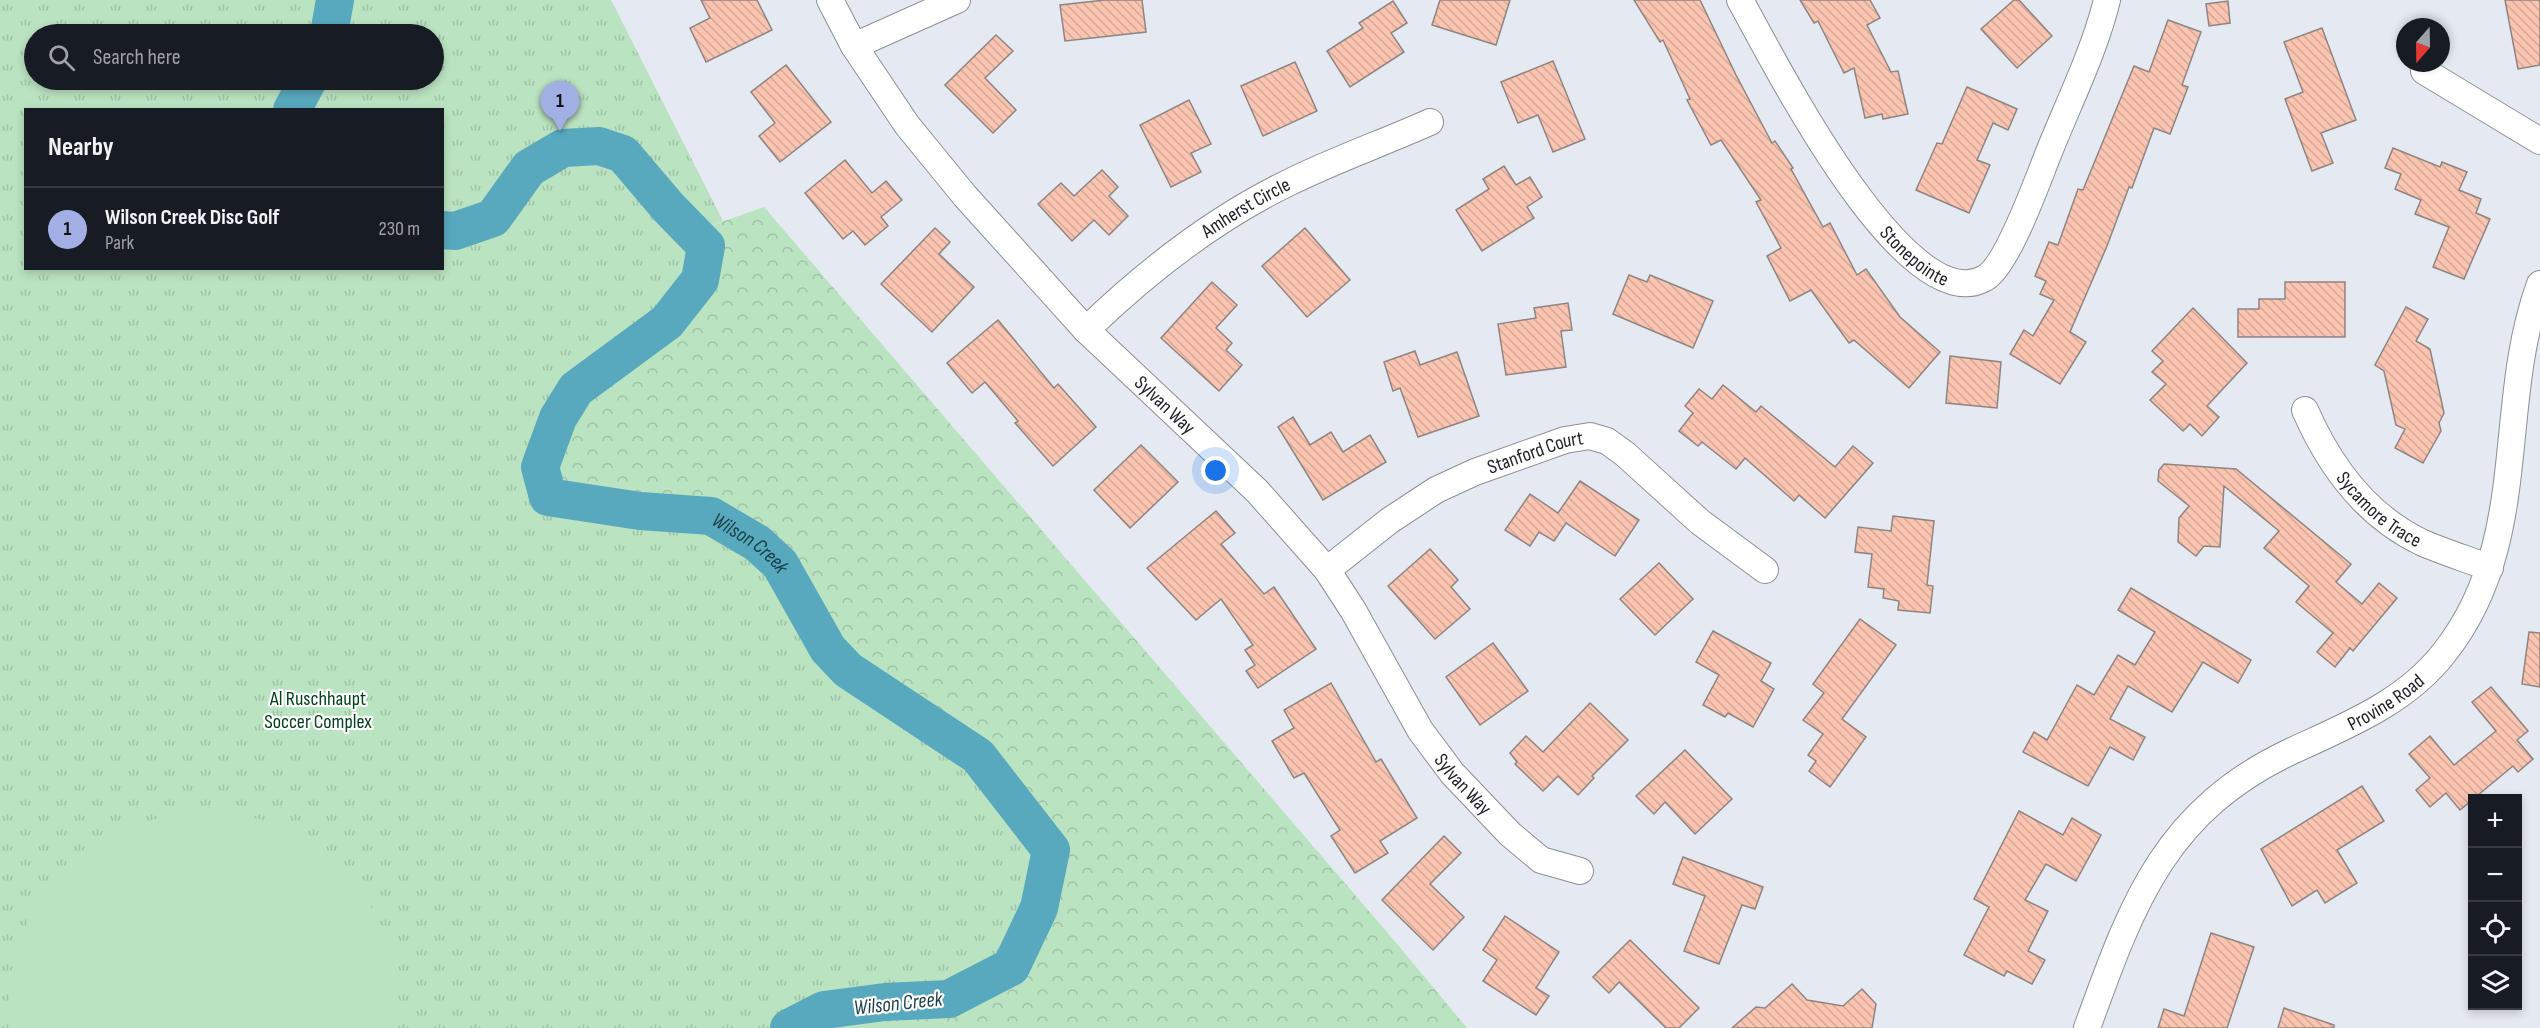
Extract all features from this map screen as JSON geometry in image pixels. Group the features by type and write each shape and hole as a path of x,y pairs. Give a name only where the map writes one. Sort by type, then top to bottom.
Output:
{"street":[{"name":"Sylvan Way","path":"830,0 854,46 929,152 1086,330 1257,490 1327,570 1353,610 1420,730 1452,773 1510,834 1541,860 1581,871"},
{"path":"854,46 957,0"},
{"name":"Stonepointe","path":"1740,0 1842,176 1874,217 1926,269 1957,282 1973,282 1985,278 1995,269 2003,256 2033,193 2107,0"},
{"path":"2426,72 2540,141"},
{"name":"Amherst Circle","path":"1086,330 1149,272 1226,217 1290,182 1430,122"},
{"name":"Provine Road","path":"2087,1028 2120,938 2144,885 2183,830 2217,797 2250,775 2292,751 2329,736 2368,716 2427,672 2445,652 2468,615 2490,568 2501,528 2508,488 2516,384 2523,344 2540,284"},
{"name":"Sycamore Trace","path":"2305,410 2318,439 2337,470 2364,502 2392,525 2421,542 2490,568"},
{"name":"Stanford Court","path":"1327,570 1389,521 1436,490 1475,472 1553,444 1590,436 1608,441 1625,454 1700,522 1765,570"}],"green space":[{"name":"Al Ruschhaupt Soccer Complex","path":"0,0 611,0 723,221 693,232 711,278 639,337 546,438 573,518 639,503 730,510 793,560 839,653 997,764 1047,862 1014,974 951,988 868,997 812,1028 0,1028"},
{"path":"764,207 1467,1028 812,1028 868,997 951,988 1014,974 1047,862 997,764 839,653 793,560 730,510 639,503 573,519 546,438 639,337 710,278 693,232"},
{"path":"196,811 234,814 272,823 301,837 327,855 350,878 369,904 384,933 394,964 398,996 397,1028 10,1028 10,985 19,946 35,910 57,879 85,854 118,833 155,819"}],"building":[{"path":"701,0 757,0 772,30 706,62 690,28 710,18"},
{"path":"1105,0 1142,0 1146,32 1065,41 1060,5"},
{"path":"1440,0 1510,0 1496,45 1432,25"},
{"path":"1634,0 1700,0 1772,143 1775,141 1793,168 1791,169 1823,227 1830,223 1857,275 1866,269 1900,317 1940,352 1909,388 1854,340 1849,343 1811,290 1790,301 1767,256 1781,248 1756,202 1761,200 1721,140 1711,145 1687,100 1690,99 1663,40 1660,42"},
{"path":"1800,0 1870,0 1880,18 1867,25 1891,72 1898,71 1908,114 1883,119 1882,114 1865,118 1854,68 1844,73 1818,21 1814,23"},
{"path":"2014,0 2019,0 2052,36 2017,68 1981,29"},
{"path":"2505,0 2540,0 2540,65 2518,69"},
{"path":"1393,1 1407,23 1391,33 1404,52 1350,87 1327,51 1363,28 1359,23"},
{"path":"2228,1 2230,23 2209,26 2206,4"},
{"path":"2168,20 2201,32 2182,85 2188,87 2170,134 2154,128 2132,188 2129,187 2107,246 2070,332 2086,342 2060,384 2010,354 2024,330 2033,336 2054,300 2040,294 2046,281 2035,276 2049,242 2058,245 2078,189 2083,190 2134,66 2149,72"},
{"path":"2322,28 2356,120 2321,133 2333,163 2312,171 2285,99 2303,92 2284,42"},
{"path":"996,35 1013,51 985,78 1016,110 993,133 945,85"},
{"path":"1553,61 1585,139 1553,152 1538,115 1518,123 1501,82"},
{"path":"1295,62 1317,111 1263,136 1241,86"},
{"path":"786,65 831,122 780,162 759,136 775,123 751,92"},
{"path":"1967,87 2017,109 2008,130 1993,123 1977,160 1990,165 1969,213 1916,190 1937,143 1942,144"},
{"path":"1189,100 1211,144 1191,153 1201,172 1171,187 1140,125"},
{"path":"2393,148 2440,167 2442,162 2467,172 2459,190 2481,199 2476,213 2490,219 2464,279 2433,267 2449,227 2415,214 2421,200 2395,189 2401,174 2385,168"},
{"path":"845,160 872,193 886,181 902,200 881,217 888,226 865,245 853,231 843,239 805,193"},
{"path":"1504,166 1516,185 1530,177 1542,197 1527,207 1534,218 1482,251 1456,210 1489,189 1483,179"},
{"path":"1102,170 1118,187 1109,196 1128,216 1109,235 1094,220 1072,241 1038,204 1061,183 1074,196"},
{"path":"935,228 950,242 939,254 974,287 932,332 881,284"},
{"path":"1305,228 1350,280 1307,317 1262,266"},
{"path":"1629,275 1647,282 1650,275 1713,301 1693,348 1613,314"},
{"path":"1212,282 1237,305 1216,328 1232,343 1226,350 1242,365 1219,391 1161,338"},
{"path":"2285,282 2345,282 2345,337 2238,337 2238,309 2259,309 2259,299 2285,299"},
{"path":"1568,303 1572,330 1561,331 1566,367 1506,375 1498,324 1536,318 1534,308"},
{"path":"2406,307 2428,319 2416,341 2430,349 2444,413 2439,423 2441,431 2423,463 2395,448 2405,429 2396,425 2384,371 2375,365"},
{"path":"2193,308 2247,363 2207,406 2219,417 2202,436 2190,424 2183,431 2150,400 2166,384 2152,372 2163,361 2152,351"},
{"path":"998,320 1054,388 1058,384 1096,427 1053,466 1015,423 1018,421 985,382 972,393 947,363"},
{"path":"1415,351 1420,365 1457,352 1479,416 1418,437 1400,388 1393,391 1384,362"},
{"path":"1950,356 2001,362 1997,408 1946,403"},
{"path":"1723,385 1756,412 1761,406 1835,467 1853,446 1873,463 1825,518 1799,495 1794,501 1745,458 1736,469 1702,442 1698,446 1679,431 1693,413 1685,406 1699,389 1712,399"},
{"path":"1293,417 1310,445 1331,432 1343,452 1370,435 1386,462 1323,500 1278,427"},
{"path":"1141,445 1178,482 1130,528 1094,490"},
{"path":"2164,464 2236,469 2351,564 2336,582 2362,604 2379,583 2397,598 2353,651 2350,648 2335,667 2317,652 2333,633 2296,602 2309,586 2264,548 2279,531 2224,486 2220,547 2204,546 2196,556 2178,542 2179,518 2189,506 2158,481 2159,470"},
{"path":"1580,481 1639,520 1615,556 1566,523 1554,541 1539,532 1530,546 1505,530 1530,494 1558,513"},
{"path":"1216,511 1235,533 1221,544 1264,594 1274,587 1316,649 1258,688 1246,671 1255,665 1245,650 1253,645 1221,599 1196,620 1147,568"},
{"path":"1893,516 1934,521 1927,585 1933,586 1930,613 1898,610 1899,601 1883,598 1884,589 1868,587 1872,554 1855,552 1858,527 1891,531"},
{"path":"1430,549 1458,580 1451,587 1470,609 1435,639 1388,586"},
{"path":"1659,563 1693,599 1655,635 1620,599"},
{"path":"2131,588 2251,660 2238,683 2203,662 2172,712 2128,686 2110,719 2145,737 2133,760 2110,747 2088,786 2023,752 2034,732 2047,740 2077,685 2094,695 2118,655 2135,665 2155,632 2118,610"},
{"path":"1860,619 1896,645 1842,719 1866,737 1830,787 1809,771 1816,761 1808,755 1823,734 1803,720 1824,693 1813,684"},
{"path":"1713,631 1771,663 1761,681 1774,689 1753,727 1728,713 1725,717 1703,705 1719,675 1696,662"},
{"path":"2529,632 2540,633 2540,687 2522,684"},
{"path":"1493,643 1528,691 1480,725 1446,677"},
{"path":"1331,683 1376,762 1381,759 1417,818 1380,841 1388,853 1355,873 1331,836 1340,830 1304,773 1294,778 1272,741 1294,728 1284,710"},
{"path":"2491,687 2528,731 2517,740 2533,759 2518,772 2513,766 2479,794 2468,794 2468,803 2460,810 2446,793 2430,807 2416,790 2430,778 2409,754 2430,736 2454,765 2496,731 2472,702"},
{"path":"1590,703 1628,740 1592,776 1594,778 1578,795 1558,776 1543,791 1515,764 1517,762 1510,753 1526,736 1543,752"},
{"path":"1685,750 1732,799 1695,834 1665,802 1654,814 1636,796"},
{"path":"2362,786 2384,821 2337,850 2357,883 2325,903 2317,890 2292,906 2261,849"},
{"path":"2019,811 2063,835 2072,818 2101,835 2076,881 2046,864 2025,900 2048,911 2028,951 2045,960 2032,984 2007,971 2004,976 1964,955 1989,907 1974,899"},
{"path":"1444,836 1461,853 1430,884 1464,917 1433,950 1382,900"},
{"path":"1683,857 1763,887 1755,909 1742,905 1719,964 1684,951 1705,896 1673,884"},
{"path":"1505,916 1559,952 1536,988 1549,996 1536,1015 1483,981 1497,960 1483,950"},
{"path":"2211,933 2254,947 2227,1028 2158,1028 2164,1009 2184,1016"},
{"path":"1630,940 1699,1008 1679,1028 1666,1028 1619,982 1609,993 1593,977"},
{"path":"1792,984 1807,1000 1843,1006 1862,989 1876,1004 1872,1028 1732,1028 1756,1007 1765,1008"},
{"path":"2284,1008 2334,1025 2334,1028 2278,1028"}],"waterway":[{"name":"Wilson Creek","path":"331,24 335,0"},
{"name":"Wilson Creek","path":"293,108 303,90"},
{"name":"Wilson Creek","path":"444,230 455,231 493,218 529,168 563,148 599,146 623,154 668,207 706,246 700,280 667,322 576,389 558,418 540,467 548,497 640,511 711,516 757,543 780,564 828,649 848,670 978,756 1051,850 1039,908 1011,967 949,999 885,1002 824,1010 789,1028"}],"place":[{"name":"Wilson Creek Disc Golf","path":"560,131"}]}
